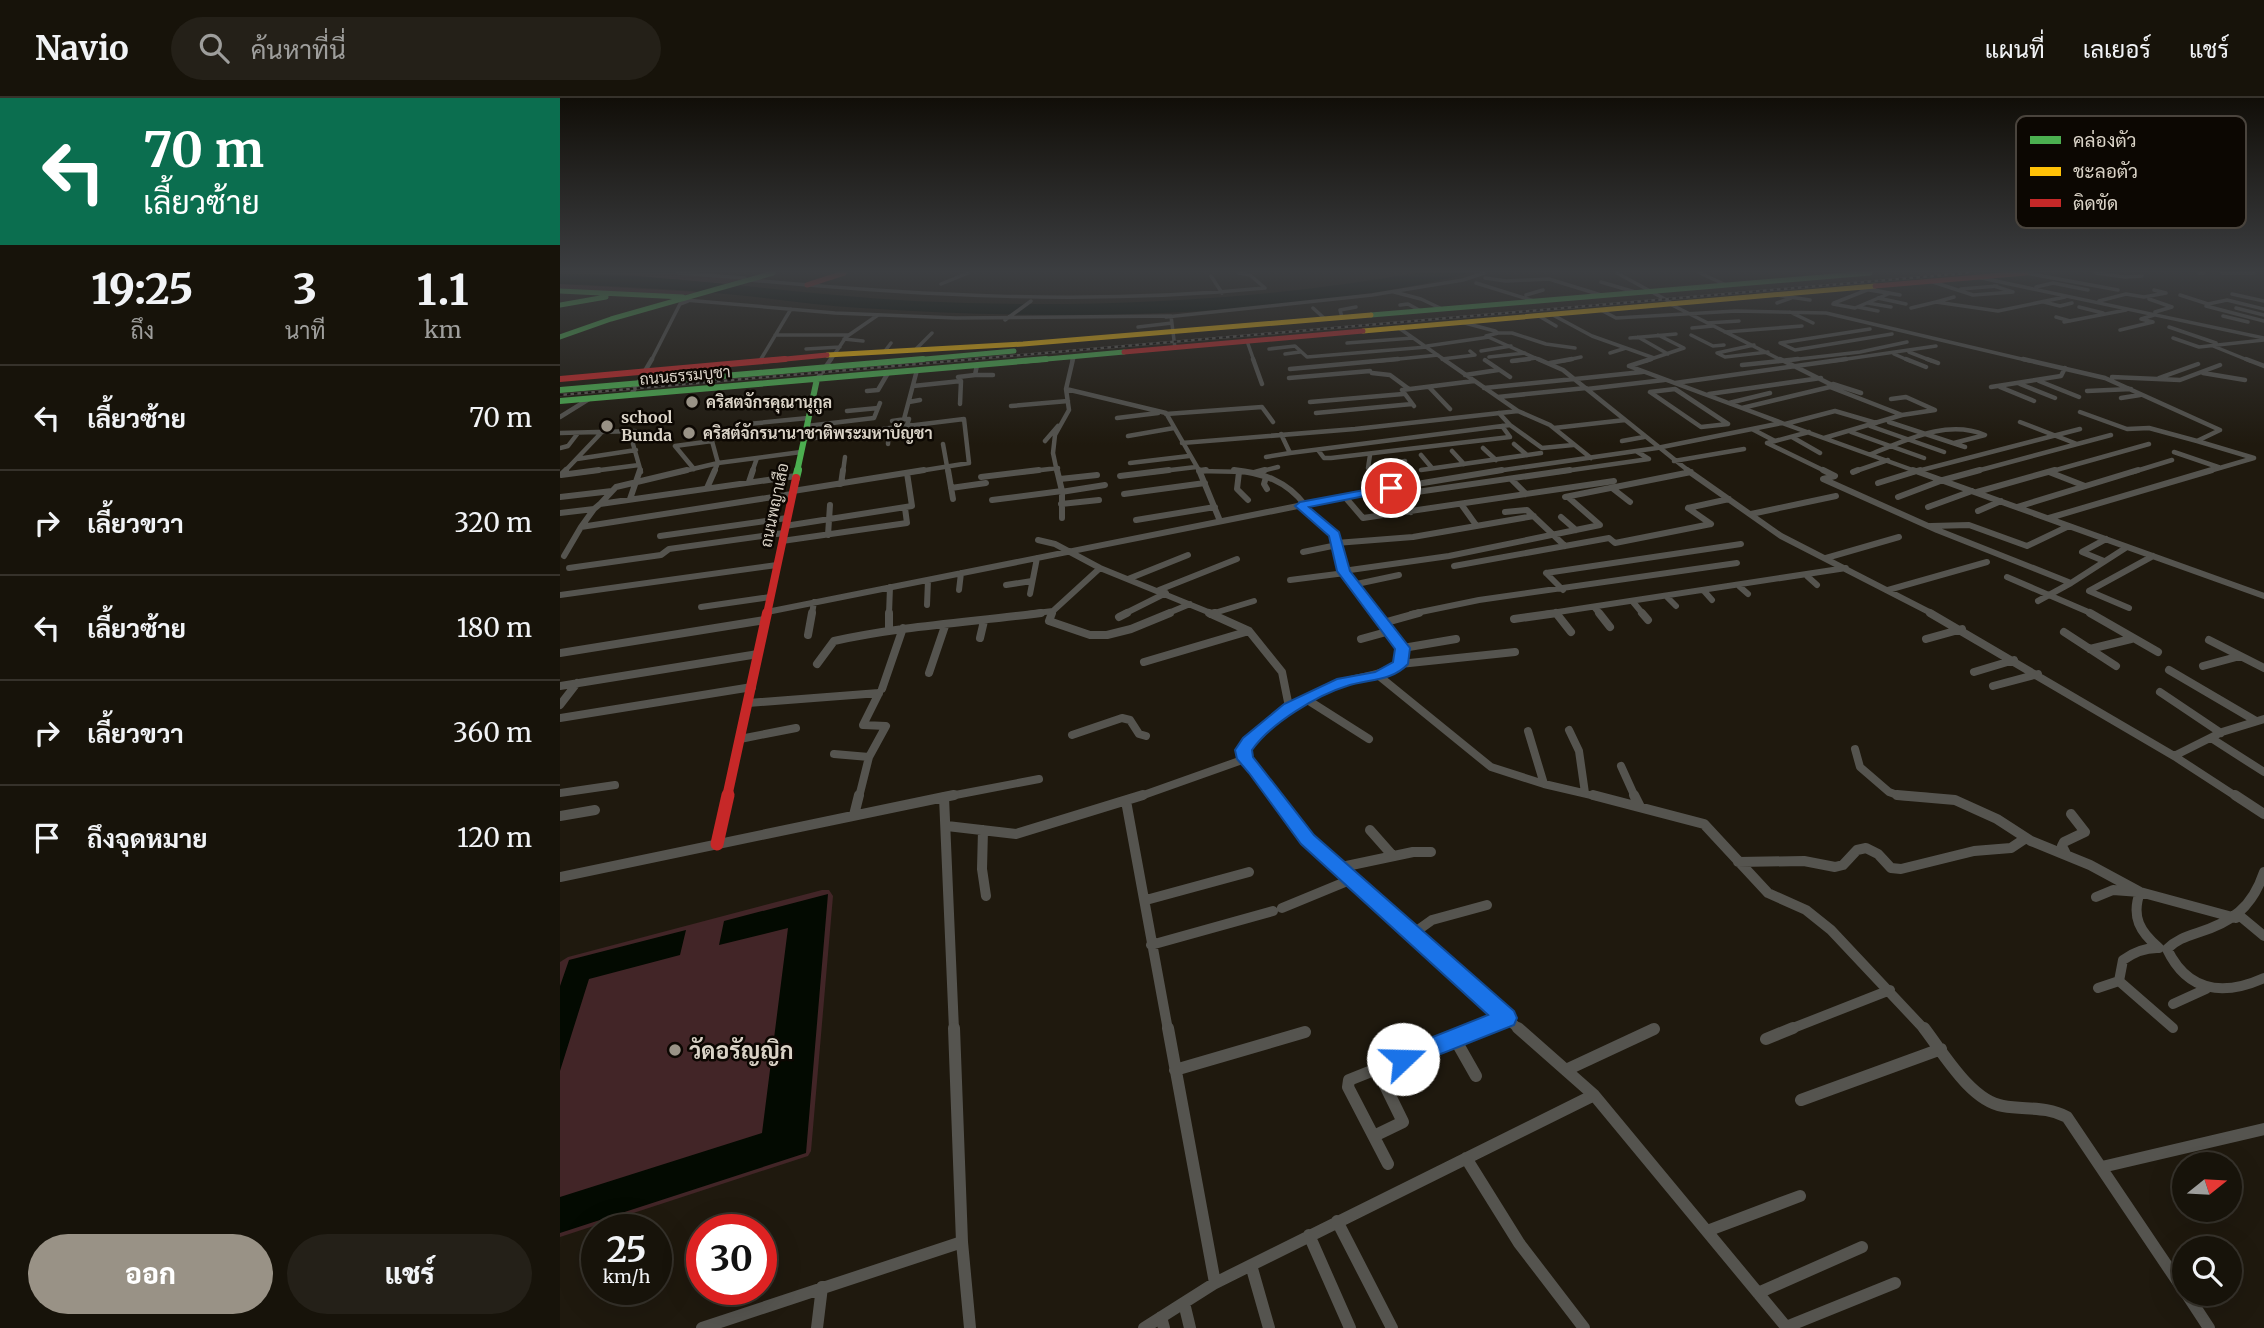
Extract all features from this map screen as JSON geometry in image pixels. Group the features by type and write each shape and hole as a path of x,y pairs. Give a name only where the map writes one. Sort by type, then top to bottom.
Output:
{"main road":[{"path":"560,379 838,350 888,347 915,350 1215,330"},
{"path":"560,390 1233,330"},
{"name":"ถนนธรรมบูชา","path":"560,401 917,370 976,370 1073,357 1174,335 1292,342 1371,330"},
{"name":"ถนนพญาเสือ","path":"717,844 817,379"}],"street":[{"path":"631,395 666,330"},
{"path":"761,359 778,330"},
{"name":"ถนนพญาเสือ","path":"817,379 846,337 856,330"},
{"path":"1153,330 1174,335 1173,330"},
{"path":"1402,330 1518,411 1554,428 1591,458"},
{"path":"1488,330 1498,333"},
{"path":"1581,330 1654,359"},
{"path":"1721,330 1831,385 1902,415"},
{"path":"1724,332 1745,330"},
{"path":"1867,330 1780,343 1795,350 1892,334"},
{"path":"1906,330 2105,378 2220,430 2197,441"},
{"path":"1917,333 1926,330"},
{"path":"2179,330 2221,344"},
{"path":"2226,330 2264,339"},
{"path":"1489,337 1486,336 1507,331 1554,345 1565,343 1575,348"},
{"path":"915,350 932,333"},
{"path":"1340,333 1376,379"},
{"path":"1630,338 1676,334"},
{"path":"775,335 846,337 863,341"},
{"path":"1658,335 1684,348 1629,366 2264,596"},
{"path":"1691,335 1713,346 1751,344"},
{"path":"1285,354 1303,356 1355,353 1427,347 1489,337 1528,352 1575,379 1674,461 1781,536 1962,629 2174,756 2264,814"},
{"path":"1637,337 1668,354"},
{"path":"1825,337 1842,344"},
{"path":"1347,343 1413,338"},
{"path":"2173,338 2199,347 2264,339"},
{"path":"1247,341 1262,384"},
{"path":"1481,351 1541,341"},
{"path":"1269,349 1292,342 1303,356"},
{"path":"1742,365 1860,352 1907,342"},
{"path":"1751,344 1717,353 1725,357 1789,348"},
{"path":"2210,345 2264,366"},
{"path":"1675,383 1936,346"},
{"path":"1928,347 1942,352"},
{"path":"1610,353 1626,348"},
{"path":"806,349 838,350"},
{"path":"1289,378 1475,355 1470,351"},
{"path":"1906,351 1938,363"},
{"path":"1510,377 1487,359 1528,352"},
{"path":"1891,353 1926,367"},
{"path":"1062,519 1060,479 1053,453 1055,435 1069,410 1066,389 1073,357"},
{"path":"1512,361 1539,358"},
{"path":"1550,363 1581,358"},
{"path":"2157,379 2199,364"},
{"path":"2105,378 2180,380 2220,365"},
{"path":"1290,369 1368,368 1390,375 1409,389"},
{"path":"1991,387 2061,376 2065,368"},
{"path":"911,441 909,401 917,370"},
{"path":"958,377 976,370 993,375"},
{"path":"1465,375 1499,370"},
{"path":"1484,388 1645,372"},
{"path":"867,391 878,390 888,373"},
{"path":"2200,373 2245,380"},
{"path":"1706,394 1821,378"},
{"path":"1498,397 1667,380"},
{"path":"2036,380 2079,397"},
{"path":"913,386 961,381 960,404"},
{"path":"1316,413 1413,405 1402,390 1474,381"},
{"path":"2017,383 2055,398"},
{"path":"1742,408 1831,385 1861,393"},
{"path":"1998,386 2034,401"},
{"path":"1429,387 1450,409"},
{"path":"1066,389 1166,413 1205,483 1220,522"},
{"path":"1713,425 1728,424 1675,389 1650,392 1701,427 1713,425 1728,433"},
{"path":"2087,391 2131,389"},
{"path":"1729,403 1770,393"},
{"path":"1310,402 1404,394"},
{"path":"2121,398 2140,395"},
{"path":"1824,438 1902,415 1935,409 1906,397 1891,399"},
{"path":"560,417 589,399"},
{"path":"909,401 920,401"},
{"path":"1011,406 1068,401"},
{"path":"748,424 874,418 879,405 847,411"},
{"path":"2149,409 2161,405"},
{"path":"1117,418 1262,407 1273,422"},
{"path":"1182,443 1355,429 1518,411"},
{"path":"560,653 766,616 814,602 1391,488 1657,448 1835,411 1944,452"},
{"path":"581,527 969,463 964,419 966,412"},
{"path":"2049,518 2254,458 2149,428 2127,429 2080,412"},
{"path":"1499,413 1510,425 1542,449 1573,445"},
{"path":"888,444 886,428 949,417 964,419"},
{"path":"1554,428 1625,420"},
{"path":"892,421 908,423"},
{"path":"1889,422 1965,447"},
{"path":"2020,422 2077,444"},
{"path":"1045,441 1051,432 1061,425"},
{"path":"1266,457 1510,425"},
{"path":"1308,442 1326,458 1370,455 1510,437 1502,426"},
{"path":"1128,436 1174,428"},
{"path":"1871,454 1926,434 1967,428 1986,435 1954,443"},
{"path":"1752,429 1775,441"},
{"path":"1878,484 1917,471 2080,429"},
{"path":"560,433 635,431 632,437 641,473 630,499"},
{"path":"602,432 561,475 639,465"},
{"path":"1809,432 1767,443 1835,476 1824,479 1930,526 2071,583"},
{"path":"1851,432 1924,458"},
{"path":"560,448 568,446 578,433"},
{"path":"804,439 856,434"},
{"path":"1281,434 1290,453"},
{"path":"1898,497 1943,480 2111,435"},
{"path":"1622,441 1644,437"},
{"path":"1792,437 1820,453"},
{"path":"694,468 675,446 712,441 718,463 707,488"},
{"path":"943,444 953,499"},
{"path":"1514,444 1527,455"},
{"path":"1927,507 1974,491 2149,444"},
{"path":"1483,448 1506,470"},
{"path":"1674,461 1744,449"},
{"path":"2000,449 2022,459"},
{"path":"577,459 636,450"},
{"path":"1411,512 1396,495 1649,459 1636,451"},
{"path":"564,556 581,527 616,487 718,463 801,452"},
{"path":"1452,452 1464,464"},
{"path":"2174,452 2218,467"},
{"path":"1421,470 1541,453"},
{"path":"1368,468 1370,455"},
{"path":"1130,463 1189,456"},
{"path":"1421,456 1432,468"},
{"path":"841,484 845,457"},
{"path":"749,482 758,458"},
{"path":"1853,472 1888,460"},
{"path":"2017,507 2172,460"},
{"path":"1391,488 1383,479 1382,465 1405,461"},
{"path":"1251,474 1278,467"},
{"path":"981,477 1058,468"},
{"path":"1120,476 1218,469 1283,482 1334,534 1344,572 1403,648 1400,664"},
{"path":"1239,472 1237,489 1248,500"},
{"path":"1345,497 1363,520 1526,494 1691,472"},
{"path":"2049,472 2085,486"},
{"path":"569,568 661,555 669,549 829,519 905,508 912,506 907,473"},
{"path":"1060,479 1097,475"},
{"path":"1383,479 1410,475"},
{"path":"560,513 630,499 796,476"},
{"path":"1266,477 1264,482 1267,489"},
{"path":"1511,479 1526,494"},
{"path":"951,488 986,483"},
{"path":"1124,495 1205,483"},
{"path":"1290,580 1479,550 1600,523 1566,497 1613,484"},
{"path":"1613,484 1630,502"},
{"path":"992,500 1105,485"},
{"path":"560,497 612,491"},
{"path":"1751,514 1836,496"},
{"path":"1494,499 1512,520"},
{"path":"1454,566 1609,538 1615,543 1711,524 1688,508 1729,499"},
{"path":"1062,504 1099,500"},
{"path":"1978,511 2001,501"},
{"path":"1461,504 1476,525"},
{"path":"828,535 830,505"},
{"path":"1136,520 1215,507"},
{"path":"660,536 784,529 828,535 907,523 905,508"},
{"path":"1505,512 1525,509 1565,546"},
{"path":"871,513 871,529"},
{"path":"1303,552 1337,544 1370,539 1378,542 1534,516"},
{"path":"1561,517 1576,530"},
{"path":"1930,526 1969,525 2027,546 2069,526"},
{"path":"1826,558 1899,537"},
{"path":"2104,561 2082,552 2106,539"},
{"path":"1038,540 1055,544 1100,568 1249,631 1282,672 1289,707"},
{"path":"1563,590 1546,573 1741,544"},
{"path":"2038,601 2127,547"},
{"path":"1479,550 1488,560"},
{"path":"1689,551 1706,568"},
{"path":"1128,579 1188,555"},
{"path":"2129,608 2089,591 2153,556"},
{"path":"1030,594 1037,558"},
{"path":"1118,617 1162,592 1237,559"},
{"path":"1888,590 1987,562"},
{"path":"1383,623 1440,607 1737,563"},
{"path":"560,596 777,565"},
{"path":"1100,568 1053,611 1047,624 1062,622 1087,634 1100,635 1124,630 1190,604"},
{"path":"1514,619 1847,568"},
{"path":"959,590 961,573"},
{"path":"1352,585 1399,575"},
{"path":"1807,576 1817,584"},
{"path":"2007,577 2080,607 2131,639 2158,652"},
{"path":"927,605 928,580"},
{"path":"1006,585 1032,581"},
{"path":"1773,581 1782,590"},
{"path":"1740,586 1748,594"},
{"path":"889,629 890,587"},
{"path":"1704,592 1712,600"},
{"path":"701,607 770,597"},
{"path":"1667,597 1676,606"},
{"path":"1211,614 1254,601"},
{"path":"808,635 814,602"},
{"path":"1633,602 1648,620"},
{"path":"1594,607 1610,626"},
{"path":"817,664 834,641 889,629 945,626 1053,611"},
{"path":"1556,613 1571,632"},
{"path":"979,638 984,621"},
{"path":"929,673 945,626"},
{"path":"882,689 903,628"},
{"path":"1927,639 1962,629"},
{"path":"1144,662 1249,631"},
{"path":"1361,639 1390,631"},
{"path":"2064,632 2116,666"},
{"path":"1403,648 1456,639"},
{"path":"2090,649 2131,639"},
{"path":"2209,639 2264,668"},
{"path":"1515,652 1400,664 1379,676 1342,682 1289,707 1249,742 1244,750 1245,759 1307,839 1594,1095 1787,1327 1895,1283"},
{"path":"560,686 758,654"},
{"path":"2203,666 2241,656"},
{"path":"1974,671 2014,660"},
{"path":"2169,670 2260,720"},
{"path":"1993,686 2038,674"},
{"path":"1379,676 1480,761 1506,774 1704,824 1768,892 1817,918 1890,990 1979,1097 1990,1104 2007,1109 2047,1108 2067,1117 2172,1272"},
{"path":"560,705 577,683"},
{"path":"560,718 752,687"},
{"path":"2160,692 2221,733"},
{"path":"748,703 879,693 863,725 886,726 869,757 854,815"},
{"path":"1306,699 1369,739"},
{"path":"1072,736 1122,718 1130,720 1139,734 1146,736"},
{"path":"2174,756 2221,733 2260,720"},
{"path":"740,739 796,728"},
{"path":"1569,730 1579,751 1585,793"},
{"path":"1528,731 1544,784"},
{"path":"2211,738 2264,772"},
{"path":"1855,749 1860,767 1889,792 1910,798 1936,797 1955,800 1997,819 2026,838 2066,854 2140,892"},
{"path":"834,754 869,757"},
{"path":"947,826 1016,834 1126,801 1245,759"},
{"path":"1621,766 1640,807"},
{"path":"560,877 1039,779"},
{"path":"560,793 615,785"},
{"path":"944,797 962,1242 970,1328"},
{"path":"1126,801 1215,1283"},
{"path":"560,816 594,810"},
{"path":"2066,854 2062,846 2064,842 2085,832 2071,814"},
{"path":"983,830 982,869 986,895"},
{"path":"1370,830 1393,856"},
{"path":"1738,862 1804,861 1835,867 1843,865 1857,850 1866,848 1878,854 1892,868 1901,869 1974,852 2011,848 2026,838"},
{"path":"1338,867 1393,856 1431,852"},
{"path":"1146,900 1249,872"},
{"path":"2119,981 2123,960 2141,949 2163,949 2174,940 2230,923 2238,917 2259,890 2264,872"},
{"path":"1152,945 1278,909 1350,880"},
{"path":"2096,897 2113,890 2140,892 2238,917 2264,936"},
{"path":"2140,892 2134,920 2143,936 2163,949 2174,964 2206,989"},
{"path":"1411,934 1432,920 1487,905"},
{"path":"2173,1004 2206,989 2224,991 2244,987 2264,978"},
{"path":"2098,988 2119,981"},
{"path":"2119,981 2173,1028"},
{"path":"1766,1039 1890,990"},
{"path":"1388,1164 1347,1082 1506,1018"},
{"path":"1566,1070 1654,1029"},
{"path":"1175,1070 1304,1032"},
{"path":"1455,1039 1476,1076"},
{"path":"1801,1100 1941,1049"},
{"path":"1374,1136 1403,1122 1377,1069"},
{"path":"1144,1328 1162,1323 1184,1303 1215,1283 1594,1095"},
{"path":"2102,1167 2264,1129"},
{"path":"1466,1158 1519,1242 1584,1328"},
{"path":"1707,1231 1800,1196"},
{"path":"1337,1221 1392,1328"},
{"path":"1310,1235 1350,1328"},
{"path":"709,1327 962,1242"},
{"path":"1758,1293 1862,1247"},
{"path":"1251,1265 1269,1328"},
{"path":"817,1328 822,1287"},
{"path":"1184,1303 1191,1328"},
{"path":"2194,1306 2208,1328"}],"shaded area":[{"path":"829,890 833,896 811,1151 808,1156 630,1214 581,1214 581,1230 560,1237 560,962 568,957"},
{"path":"828,894 806,1153 618,1214 581,1214 581,1226 560,1233 560,1197 762,1133 788,928 719,945 724,921"},
{"path":"686,930 680,955 589,979 560,1071 560,986 569,960"}],"railway":[{"path":"560,395 1306,330"}],"traffic: fast":[{"path":"560,337 579,330"},
{"path":"560,390 1014,351"},
{"path":"560,401 1124,352"},
{"path":"796,478 817,379"}],"traffic: slow":[{"path":"827,355 1023,344 1186,330"},
{"path":"1363,331 1370,330"}],"traffic: jam":[{"path":"1124,352 1363,331"},
{"path":"560,379 827,355"},
{"path":"717,844 796,478"}],"place":[{"name":"คริสตจักรคุณานุกูล","path":"692,402"},
{"name":"school Bunda","path":"607,426"},
{"name":"คริสต์จักรนานาชาติพระมหาบัญชา","path":"689,433"},
{"name":"วัดอรัญญิก","path":"675,1050"}],"route":[{"path":"1391,488 1300,506 1334,534 1343,571 1403,648 1400,664 1379,676 1342,682 1289,707 1249,742 1244,750 1245,759 1307,839 1506,1018 1403,1059"}]}
